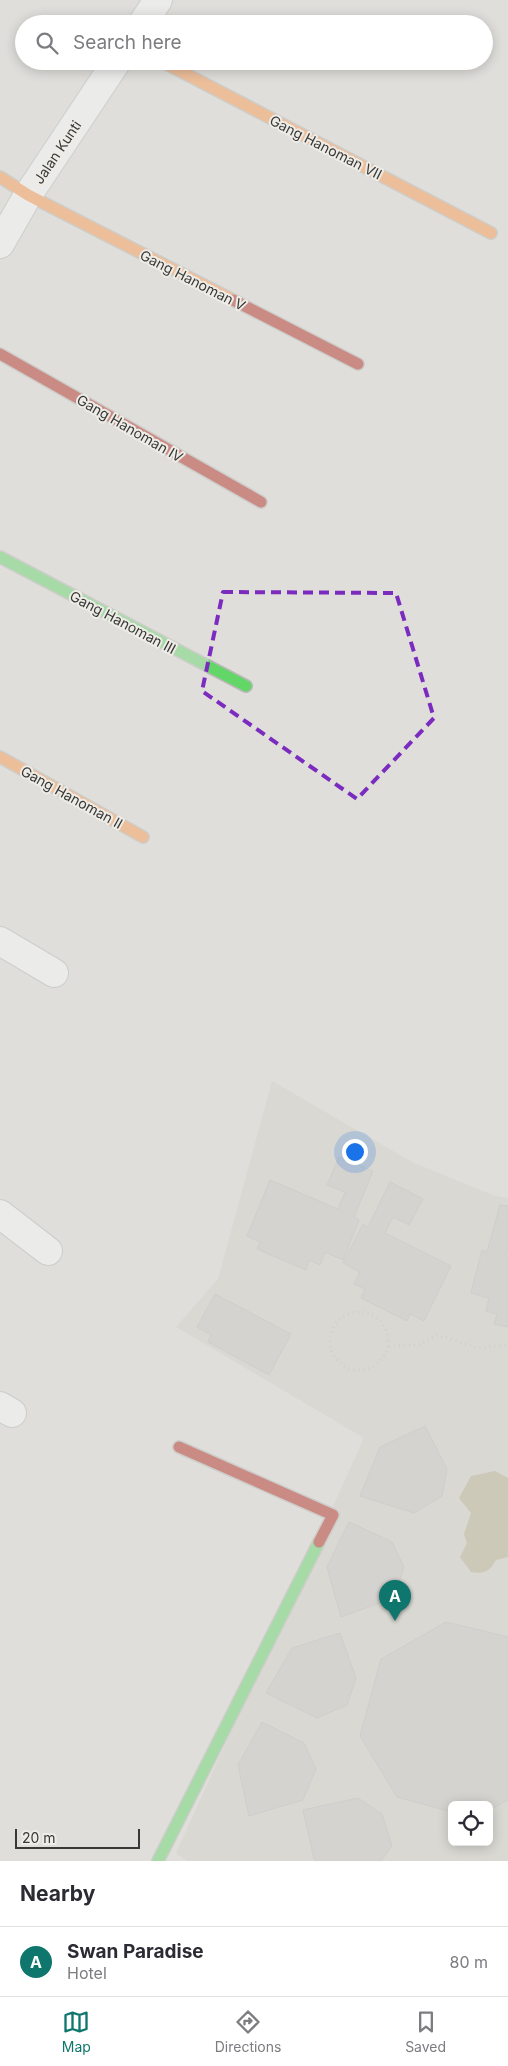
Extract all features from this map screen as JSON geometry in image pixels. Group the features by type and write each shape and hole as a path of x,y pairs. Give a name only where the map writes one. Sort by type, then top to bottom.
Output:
{"street":[{"path":"148,15 158,0"},
{"name":"Jalan Kunti","path":"0,244 28,195 111,70"},
{"name":"Gang Hanoman VII","path":"178,70 491,233"},
{"name":"Gang Hanoman V","path":"0,177 28,195 358,364"},
{"name":"Gang Hanoman IV","path":"0,354 260,502"},
{"name":"Gang Hanoman III","path":"0,557 246,686"},
{"name":"Gang Hanoman II","path":"0,758 143,837"},
{"path":"0,941 54,973"},
{"path":"0,1214 48,1251"},
{"path":"158,1861 334,1515 179,1447"}],"path":[{"path":"364,1312 372,1314 386,1328 389,1336 389,1346 385,1356 379,1363 370,1368 350,1369 334,1356 330,1347 330,1336 338,1320 345,1314 364,1312"},
{"path":"389,1346 419,1344 438,1335 478,1348 508,1345"}],"highlighted area":[{"path":"223,592 396,593 434,718 357,799 202,691"}],"shaded area":[{"path":"272,1081 412,1162 495,1196 508,1198 508,1861 187,1861 176,1853 364,1438 176,1327 218,1279"},
{"path":"495,1471 508,1478 508,1557 496,1560 486,1571 480,1573 471,1572 460,1557 467,1543 464,1534 471,1513 459,1498 471,1476"}],"building":[{"path":"339,1157 373,1171 354,1217 359,1220 343,1260 325,1252 320,1265 309,1260 306,1270 257,1249 260,1242 247,1236 270,1180 338,1209 345,1192 327,1185"},
{"path":"390,1182 423,1199 409,1225 393,1217 385,1233 451,1266 424,1321 410,1314 407,1321 361,1298 365,1289 354,1284 360,1272 343,1263 363,1224 368,1227"},
{"path":"500,1205 508,1206 508,1246 506,1255 508,1256 508,1327 494,1324 497,1314 486,1311 489,1298 471,1293 482,1250 487,1252"},
{"path":"215,1294 291,1334 269,1375 208,1342 211,1335 197,1327"},
{"path":"425,1426 447,1469 442,1496 414,1513 360,1496 380,1447"},
{"path":"349,1522 392,1542 404,1567 394,1598 341,1617 327,1567"},
{"path":"446,1622 508,1637 508,1800 493,1808 493,1801 448,1801 448,1811 397,1797 360,1736 381,1659"},
{"path":"340,1633 356,1678 347,1705 317,1718 266,1693 292,1648"},
{"path":"262,1722 304,1743 316,1769 303,1800 249,1816 238,1765"},
{"path":"358,1798 382,1814 392,1846 381,1861 317,1861 314,1859 303,1810"}],"traffic: fast":[{"path":"0,557 246,686"},
{"path":"158,1861 319,1542"}],"traffic: slow":[{"path":"178,70 491,233"},
{"path":"0,177 28,195 233,300"},
{"path":"0,757 143,837"}],"traffic: jam":[{"path":"233,300 358,364"},
{"path":"0,354 261,502"},
{"path":"179,1447 333,1515 319,1542"}],"place":[{"name":"Swan Paradise","path":"395,1621"}]}
